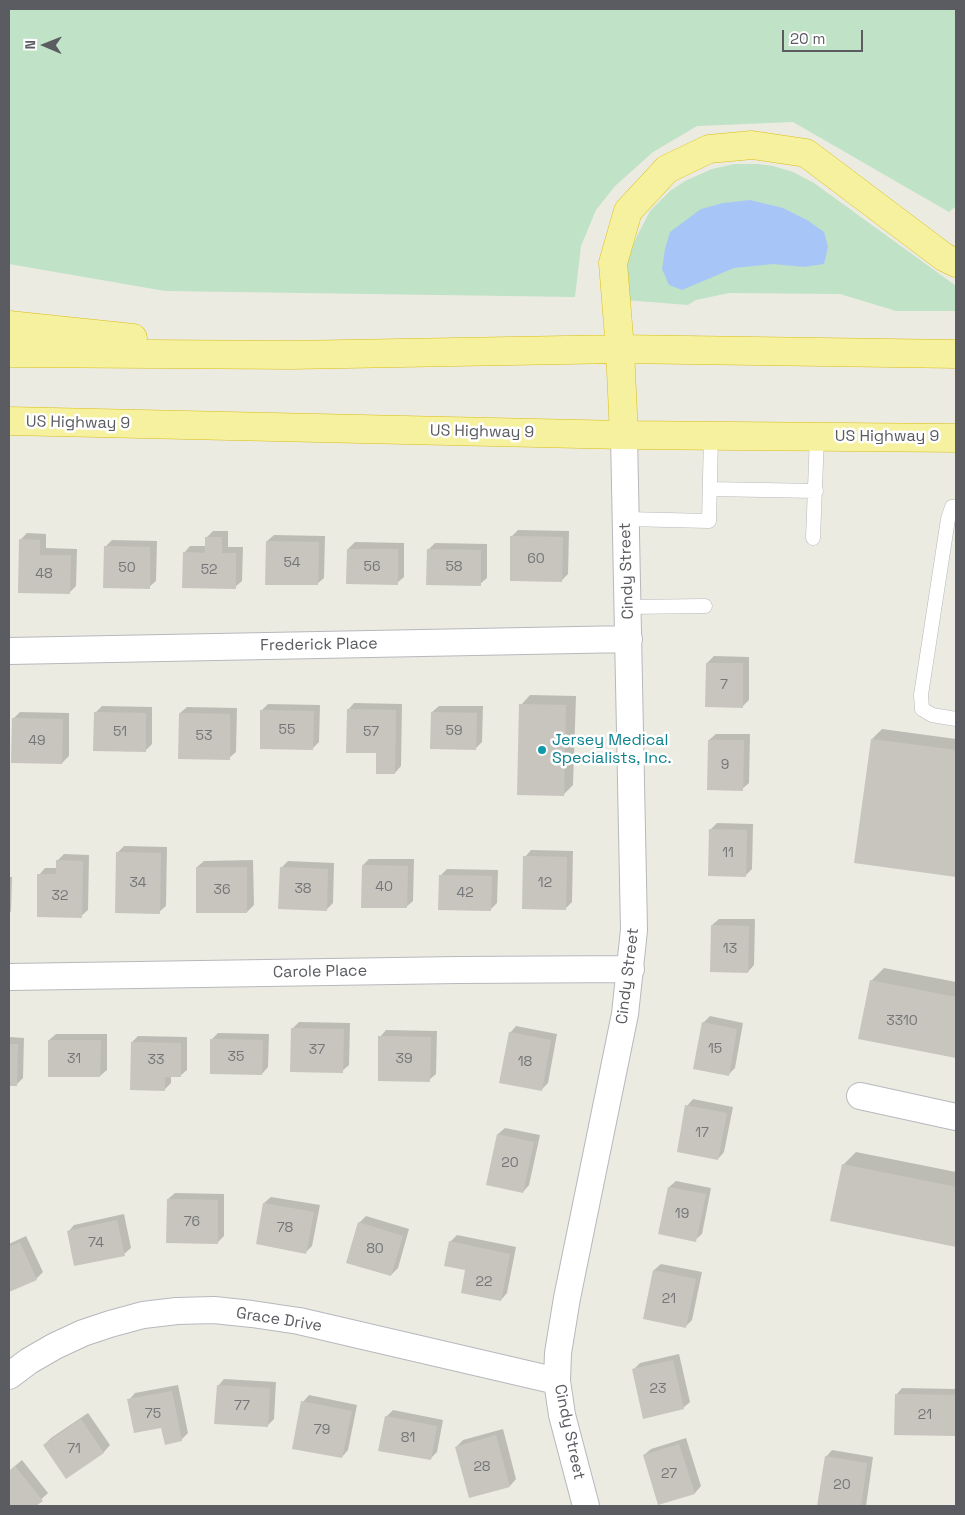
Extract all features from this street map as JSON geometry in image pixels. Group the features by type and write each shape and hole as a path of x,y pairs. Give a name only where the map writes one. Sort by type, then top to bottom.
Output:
{"highway":[{"path":"624,435 613,263 628,211 667,168 709,149 752,145 806,153 944,257 956,263"},
{"path":"9,325 291,355"},
{"path":"9,353 291,355 620,349 956,354"},
{"name":"US Highway 9","path":"9,421 624,435 956,438"}],"street":[{"name":"Cindy Street","path":"586,1506 562,1415 557,1381 558,1353 566,1308 617,1054 631,969 634,930 624,435"},
{"name":"Frederick Place","path":"9,651 629,639"},
{"name":"Carole Place","path":"9,978 448,970 631,969"},
{"path":"860,1096 956,1117"},
{"name":"Grace Drive","path":"9,1376 29,1361 55,1346 83,1333 110,1324 178,1310 214,1310 299,1321 557,1381"}],"lane":[{"path":"626,520 709,521 711,436"},
{"path":"814,538 817,436"},
{"path":"710,489 816,490"},
{"path":"956,507 952,507 948,519 921,695 922,709 932,715 956,718"},
{"path":"628,607 705,606"}],"green space":[{"path":"9,9 956,9 956,206 949,212 793,122 697,126 653,152 615,186 596,210 581,246 575,297 165,291 9,264"},
{"path":"734,164 773,166 793,172 814,183 956,286 956,311 896,311 840,294 729,293 696,300 688,305 625,300 624,278 628,257 650,211 670,191 685,181 712,169"}],"water":[{"path":"750,200 783,208 807,220 824,232 828,247 824,264 804,267 773,264 734,268 682,290 669,285 662,269 670,232 701,209 723,203"}],"building":[{"path":"510,536 563,537 562,582 510,581"},
{"path":"205,537 222,537 222,553 236,553 236,589 182,588 183,552 205,553"},
{"path":"19,539 40,540 40,555 71,555 70,594 18,593"},
{"path":"266,541 319,542 318,585 265,585"},
{"path":"104,546 150,547 150,589 103,588"},
{"path":"347,549 398,549 398,585 346,584"},
{"path":"427,549 481,550 481,586 426,585"},
{"path":"706,663 743,663 743,708 705,707"},
{"name":"Jersey Medical Specialists, Inc.","path":"519,704 566,705 564,796 517,795"},
{"path":"347,709 396,710 395,774 376,774 376,753 346,753"},
{"path":"260,710 314,711 313,750 260,749"},
{"path":"94,712 146,713 146,752 93,751"},
{"path":"431,712 477,713 476,750 430,749"},
{"path":"179,713 230,714 230,760 178,759"},
{"path":"12,718 63,719 62,764 11,763"},
{"path":"871,739 956,750 956,877 854,863"},
{"path":"708,740 744,740 743,791 707,790"},
{"path":"709,829 747,830 746,877 708,876"},
{"path":"116,852 161,853 160,914 115,913"},
{"path":"523,856 567,857 566,910 522,909"},
{"path":"56,860 83,861 82,918 37,917 37,874 56,874"},
{"path":"362,865 408,866 407,908 361,908"},
{"path":"196,867 247,867 247,913 196,913"},
{"path":"280,867 328,869 327,911 278,909"},
{"path":"439,875 492,876 491,911 438,910"},
{"path":"711,925 749,926 748,973 710,972"},
{"path":"870,980 956,997 956,1058 858,1039"},
{"path":"702,1022 737,1029 729,1076 693,1069"},
{"path":"291,1028 344,1029 343,1073 290,1072"},
{"path":"509,1032 551,1040 542,1091 499,1083"},
{"path":"378,1036 431,1037 430,1082 378,1081"},
{"path":"210,1039 263,1040 262,1075 210,1074"},
{"path":"48,1040 101,1040 100,1077 48,1077"},
{"path":"131,1042 181,1043 181,1077 165,1077 165,1091 130,1090"},
{"path":"9,1044 18,1044 17,1086 9,1086"},
{"path":"685,1105 727,1113 718,1160 677,1152"},
{"path":"497,1134 534,1142 523,1193 486,1185"},
{"path":"842,1164 956,1187 956,1247 830,1221"},
{"path":"668,1187 706,1194 696,1242 658,1234"},
{"path":"167,1199 218,1200 218,1244 166,1243"},
{"path":"263,1203 314,1212 306,1254 256,1244"},
{"path":"117,1220 125,1256 74,1266 67,1231"},
{"path":"358,1222 403,1236 391,1276 346,1263"},
{"path":"449,1241 510,1254 501,1301 461,1293 465,1270 444,1266"},
{"path":"20,1242 37,1280 9,1292 9,1247"},
{"path":"653,1270 696,1279 686,1328 643,1319"},
{"path":"673,1360 684,1409 643,1419 632,1369"},
{"path":"217,1385 270,1388 268,1427 214,1424"},
{"path":"172,1391 182,1441 165,1445 161,1428 134,1433 127,1399"},
{"path":"895,1394 956,1395 956,1436 894,1435"},
{"path":"301,1401 352,1411 342,1458 292,1449"},
{"path":"385,1416 437,1426 431,1460 378,1451"},
{"path":"81,1419 104,1453 66,1479 43,1445"},
{"path":"496,1435 510,1487 469,1498 455,1447"},
{"path":"679,1444 695,1494 658,1505 643,1455"},
{"path":"825,1456 867,1463 861,1506 817,1506"},
{"path":"15,1466 43,1501 36,1506 9,1506 9,1471"}],"place":[{"name":"Jersey Medical Specialists, Inc.","path":"542,750"}]}
